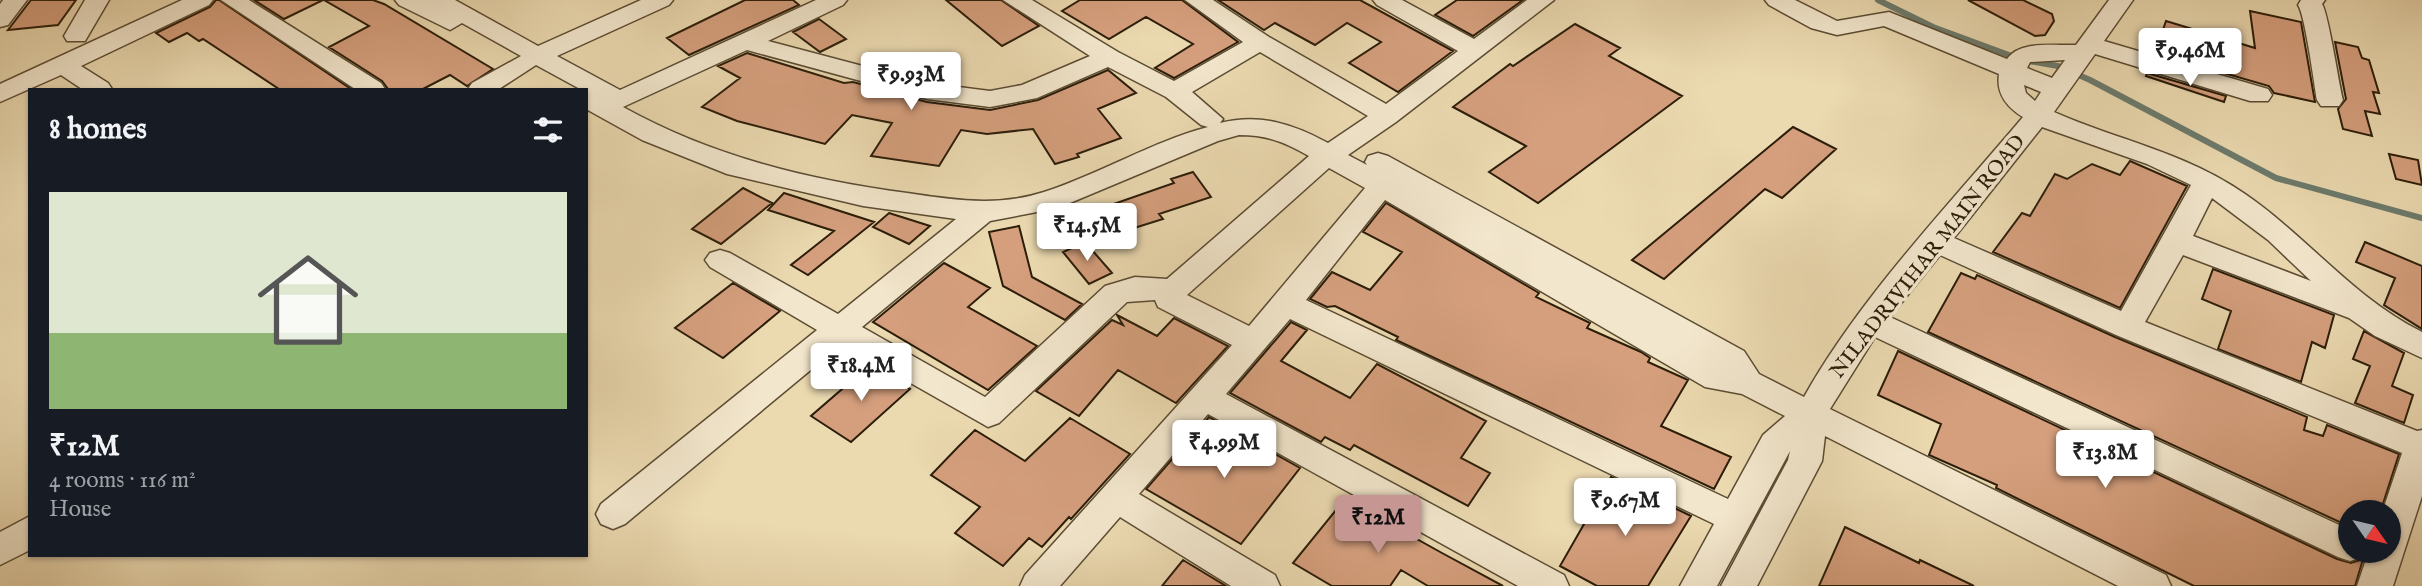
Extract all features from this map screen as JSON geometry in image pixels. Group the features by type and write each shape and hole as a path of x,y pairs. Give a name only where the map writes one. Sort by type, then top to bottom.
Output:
{"street":[{"path":"0,20 15,0"},
{"path":"76,36 97,0"},
{"path":"0,71 154,0"},
{"path":"0,94 201,0"},
{"path":"233,0 370,88"},
{"path":"407,0 620,100 658,129 704,157 784,180 863,197 982,213 1048,201 1209,135 1239,128 1265,127 1338,149 1381,187 1716,379 1748,383 2153,586"},
{"path":"437,0 569,88"},
{"path":"483,88 530,60 661,0"},
{"path":"620,100 835,0"},
{"path":"1016,0 1109,57 1175,91 1210,119"},
{"path":"1197,0 1260,42 1387,116"},
{"path":"1385,0 1473,49"},
{"path":"1253,342 1169,299 1174,290 1314,165 1387,116 1473,49 1542,0"},
{"path":"1777,0 1832,27 1844,28 1877,17 1889,19 2013,71 2073,67"},
{"name":"NILADRIVIHAR MAIN ROAD","path":"1698,586 1775,444 1811,414 1831,377 1870,321 2038,115 2121,0"},
{"path":"2313,0 2310,5 2316,12 2316,32 2330,100"},
{"path":"746,42 826,66 927,91 990,99 1028,92 1109,57"},
{"path":"1175,91 1260,42"},
{"path":"2259,95 2073,67 2023,55 2011,78 2015,98 2038,115 2173,163 2246,207 2367,316"},
{"path":"62,65 97,88"},
{"path":"588,99 658,129 746,156 869,183 984,199 1041,189 1210,119 1251,111 1277,112 1338,149 1733,359 1748,383"},
{"path":"2127,327 2206,182"},
{"path":"1038,586 1286,304 1381,187"},
{"path":"613,514 723,427 838,327 982,213"},
{"path":"2176,241 2283,280 2367,316 2422,346"},
{"path":"1937,242 2127,327 2421,445 2401,500"},
{"path":"720,260 988,414 1116,294 1135,288 1174,290"},
{"path":"1286,304 1735,518"},
{"path":"1870,321 2338,540"},
{"path":"1204,397 1551,586"},
{"path":"1739,586 1805,461 1811,414"},
{"path":"1115,497 1262,586"},
{"path":"0,550 28,532"},
{"path":"0,565 28,548"}],"building":[{"path":"31,0 76,0 58,25 8,30"},
{"path":"219,0 350,88 277,88 203,39 199,41 187,33 169,42 156,33"},
{"path":"254,0 323,0 284,19"},
{"path":"324,0 373,0 384,4 493,69 467,86 450,75 425,88 387,88 382,81 329,47 369,26"},
{"path":"745,0 793,0 799,5 689,55 667,38"},
{"path":"946,0 1001,0 1039,26 1002,46"},
{"path":"1080,0 1182,0 1238,42 1174,78 1155,68 1193,44 1146,17 1109,39 1062,11"},
{"path":"1218,0 1360,0 1453,51 1398,92 1349,63 1381,42 1347,23 1315,45 1275,23 1264,30"},
{"path":"1457,0 1523,0 1473,36 1435,15"},
{"path":"1968,0 2023,0 2052,14 2054,21 2045,35 2035,36"},
{"path":"2250,11 2301,22 2315,102 2274,93 2269,86 2155,53 2166,21 2255,48"},
{"path":"819,19 846,39 820,52 793,32"},
{"path":"1575,24 1620,48 1609,56 1682,96 1538,203 1489,172 1526,146 1453,107 1510,64 1513,66"},
{"path":"2335,42 2358,47 2362,58 2369,60 2379,93 2373,92 2380,114 2365,111 2372,136 2343,129 2338,109 2346,99"},
{"path":"747,53 844,83 853,82 927,102 990,110 1038,100 1108,70 1136,93 1098,109 1121,138 1077,154 1079,157 1055,164 1033,129 987,134 961,130 939,166 871,156 892,123 852,115 825,144 737,121 702,107 740,78 718,66"},
{"path":"2147,73 2226,96 2224,102 2146,76"},
{"path":"1793,127 1836,149 1782,198 1765,189 1664,279 1632,260"},
{"path":"2389,154 2418,160 2422,185 2396,179"},
{"path":"2130,161 2187,186 2120,308 1993,252 2022,213 2030,216 2055,174 2067,179 2092,164 2120,175"},
{"path":"1193,172 1211,197 1159,214 1163,219 1096,240 1082,215 1174,183 1171,179"},
{"path":"743,188 772,203 721,244 692,229"},
{"path":"784,193 874,222 808,275 791,265 834,231 768,210"},
{"path":"1386,203 1539,293 1536,297 1590,323 1587,328 1641,352 1650,358 1648,362 1688,380 1661,426 1731,457 1714,489 1396,340 1398,337 1335,306 1327,307 1310,299 1332,272 1370,290 1402,252 1363,232"},
{"path":"889,213 930,226 909,244 873,227"},
{"path":"1019,226 1032,277 1082,304 1065,320 1003,286 989,232"},
{"path":"1085,242 1112,273 1089,284 1063,252"},
{"path":"2365,242 2422,266 2422,329 2384,305 2395,278 2356,262"},
{"path":"944,263 990,288 968,307 1037,346 988,390 873,322"},
{"path":"2213,269 2334,315 2325,348 2312,342 2301,382 2218,349 2231,311 2202,299"},
{"path":"1961,273 1975,279 1977,275 2115,337 2307,417 2304,430 2323,436 2327,425 2399,454 2384,500 2338,500 2338,521 1928,332"},
{"path":"733,283 780,311 723,358 675,328"},
{"path":"1117,315 1157,336 1174,318 1228,346 1176,403 1118,370 1079,416 1036,391 1112,320 1123,325"},
{"path":"1291,322 1307,330 1281,361 1350,398 1377,364 1486,421 1461,458 1490,473 1468,506 1354,445 1350,450 1325,437 1321,442 1230,393"},
{"path":"2364,331 2404,353 2392,386 2413,395 2404,423 2355,403 2370,366 2353,359"},
{"path":"1898,351 2338,559 2338,564 2362,564 2355,586 2194,586 1996,488 1997,485 1929,455 1941,424 1878,395"},
{"path":"871,364 910,389 851,442 811,416"},
{"path":"1209,417 1300,468 1241,544 1146,489"},
{"path":"1070,418 1130,454 1071,519 1069,517 1042,547 1029,538 1003,566 955,533 980,507 931,475 975,430 1025,461"},
{"path":"1611,477 1691,516 1648,586 1597,586 1560,566"},
{"path":"1345,499 1503,586 1428,586 1401,570 1390,586 1332,586 1293,563"},
{"path":"1845,527 1919,563 1920,560 1974,586 1819,586"},
{"path":"1183,560 1226,586 1162,586"}],"waterway":[{"path":"1878,0 1933,27 2017,58"},
{"path":"2029,61 2058,66 2090,80 2276,178 2422,218"}]}
